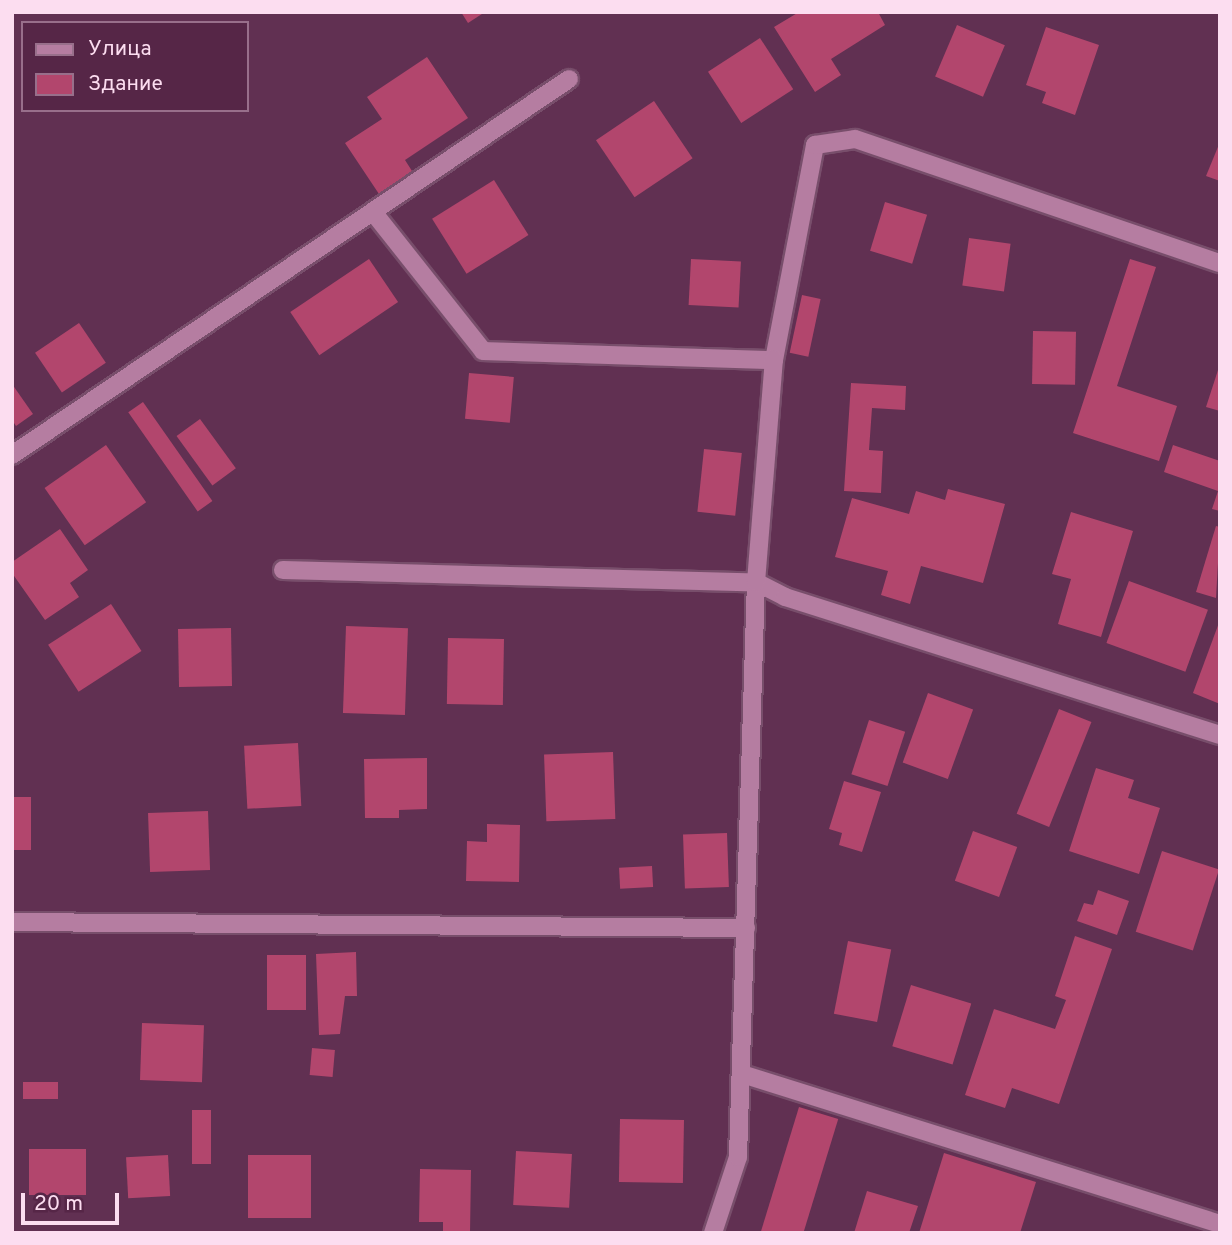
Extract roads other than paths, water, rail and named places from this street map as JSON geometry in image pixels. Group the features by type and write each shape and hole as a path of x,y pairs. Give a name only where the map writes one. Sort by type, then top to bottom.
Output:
{"street":[{"path":"12,455 569,79"},
{"path":"713,1233 738,1157 756,582 774,360 815,145 855,139 1220,263"},
{"path":"373,212 482,351 774,360"},
{"path":"283,570 756,582 785,597 1220,735"},
{"path":"12,922 746,928"},
{"path":"742,1074 1220,1224"}]}
